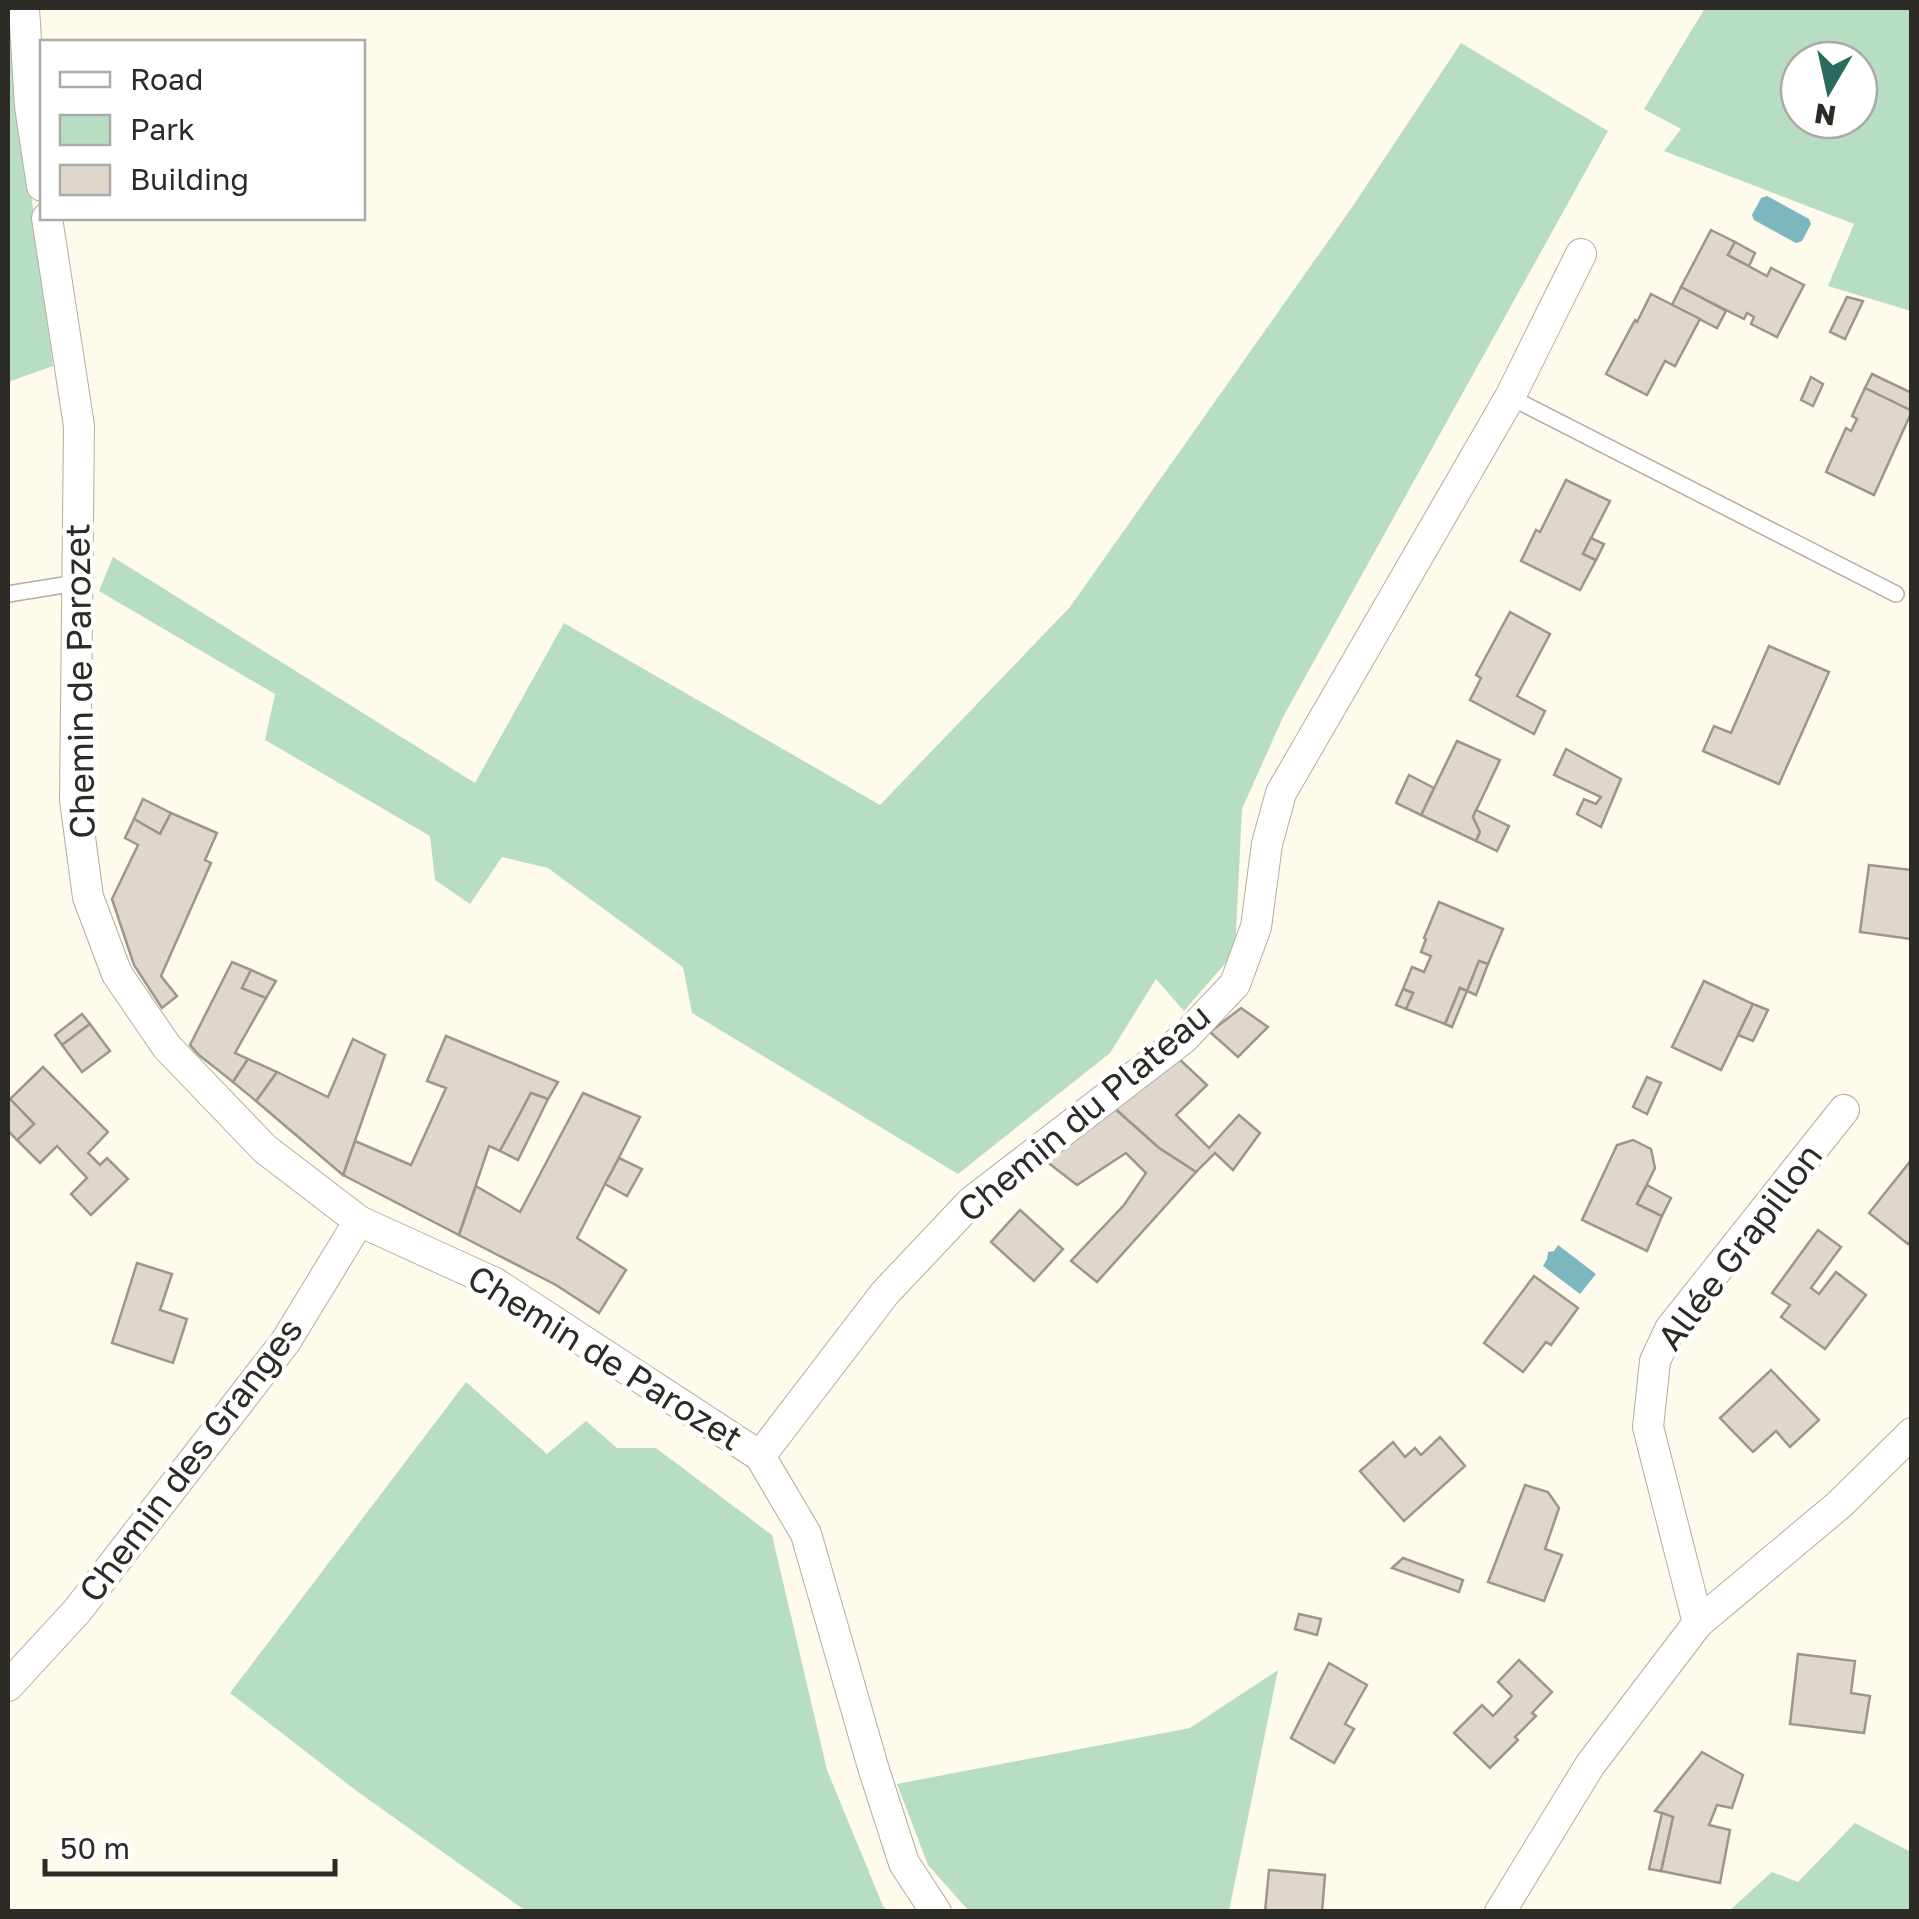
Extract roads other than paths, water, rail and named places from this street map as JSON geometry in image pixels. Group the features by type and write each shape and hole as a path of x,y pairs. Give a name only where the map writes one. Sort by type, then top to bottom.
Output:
{"street":[{"path":"24,8 30,106 40,173"},
{"name":"Chemin de Parozet","path":"47,220 78,426 74,800 88,897 117,974 166,1047 265,1149 360,1221 496,1283 760,1456 806,1534 872,1767 904,1863 936,1912"},
{"name":"Chemin du Plateau","path":"760,1456 885,1293 971,1202 1184,1038 1235,984 1256,927 1267,844 1282,793 1510,397 1581,254"},
{"name":"Allée Grapillon","path":"1698,1623 1648,1426 1655,1361 1670,1329 1844,1110"},
{"name":"Chemin des Granges","path":"8,1686 77,1611 286,1341 360,1221"},
{"path":"1500,1912 1590,1765 1698,1623 1840,1504 1912,1433"}],"lane":[{"path":"1510,397 1896,594"},
{"path":"8,594 76,582"}],"water":[{"path":"1767,196 1809,219 1811,224 1802,241 1796,243 1754,220 1752,215 1761,198"},
{"path":"1558,1245 1596,1274 1580,1294 1543,1266 1548,1252"}]}
